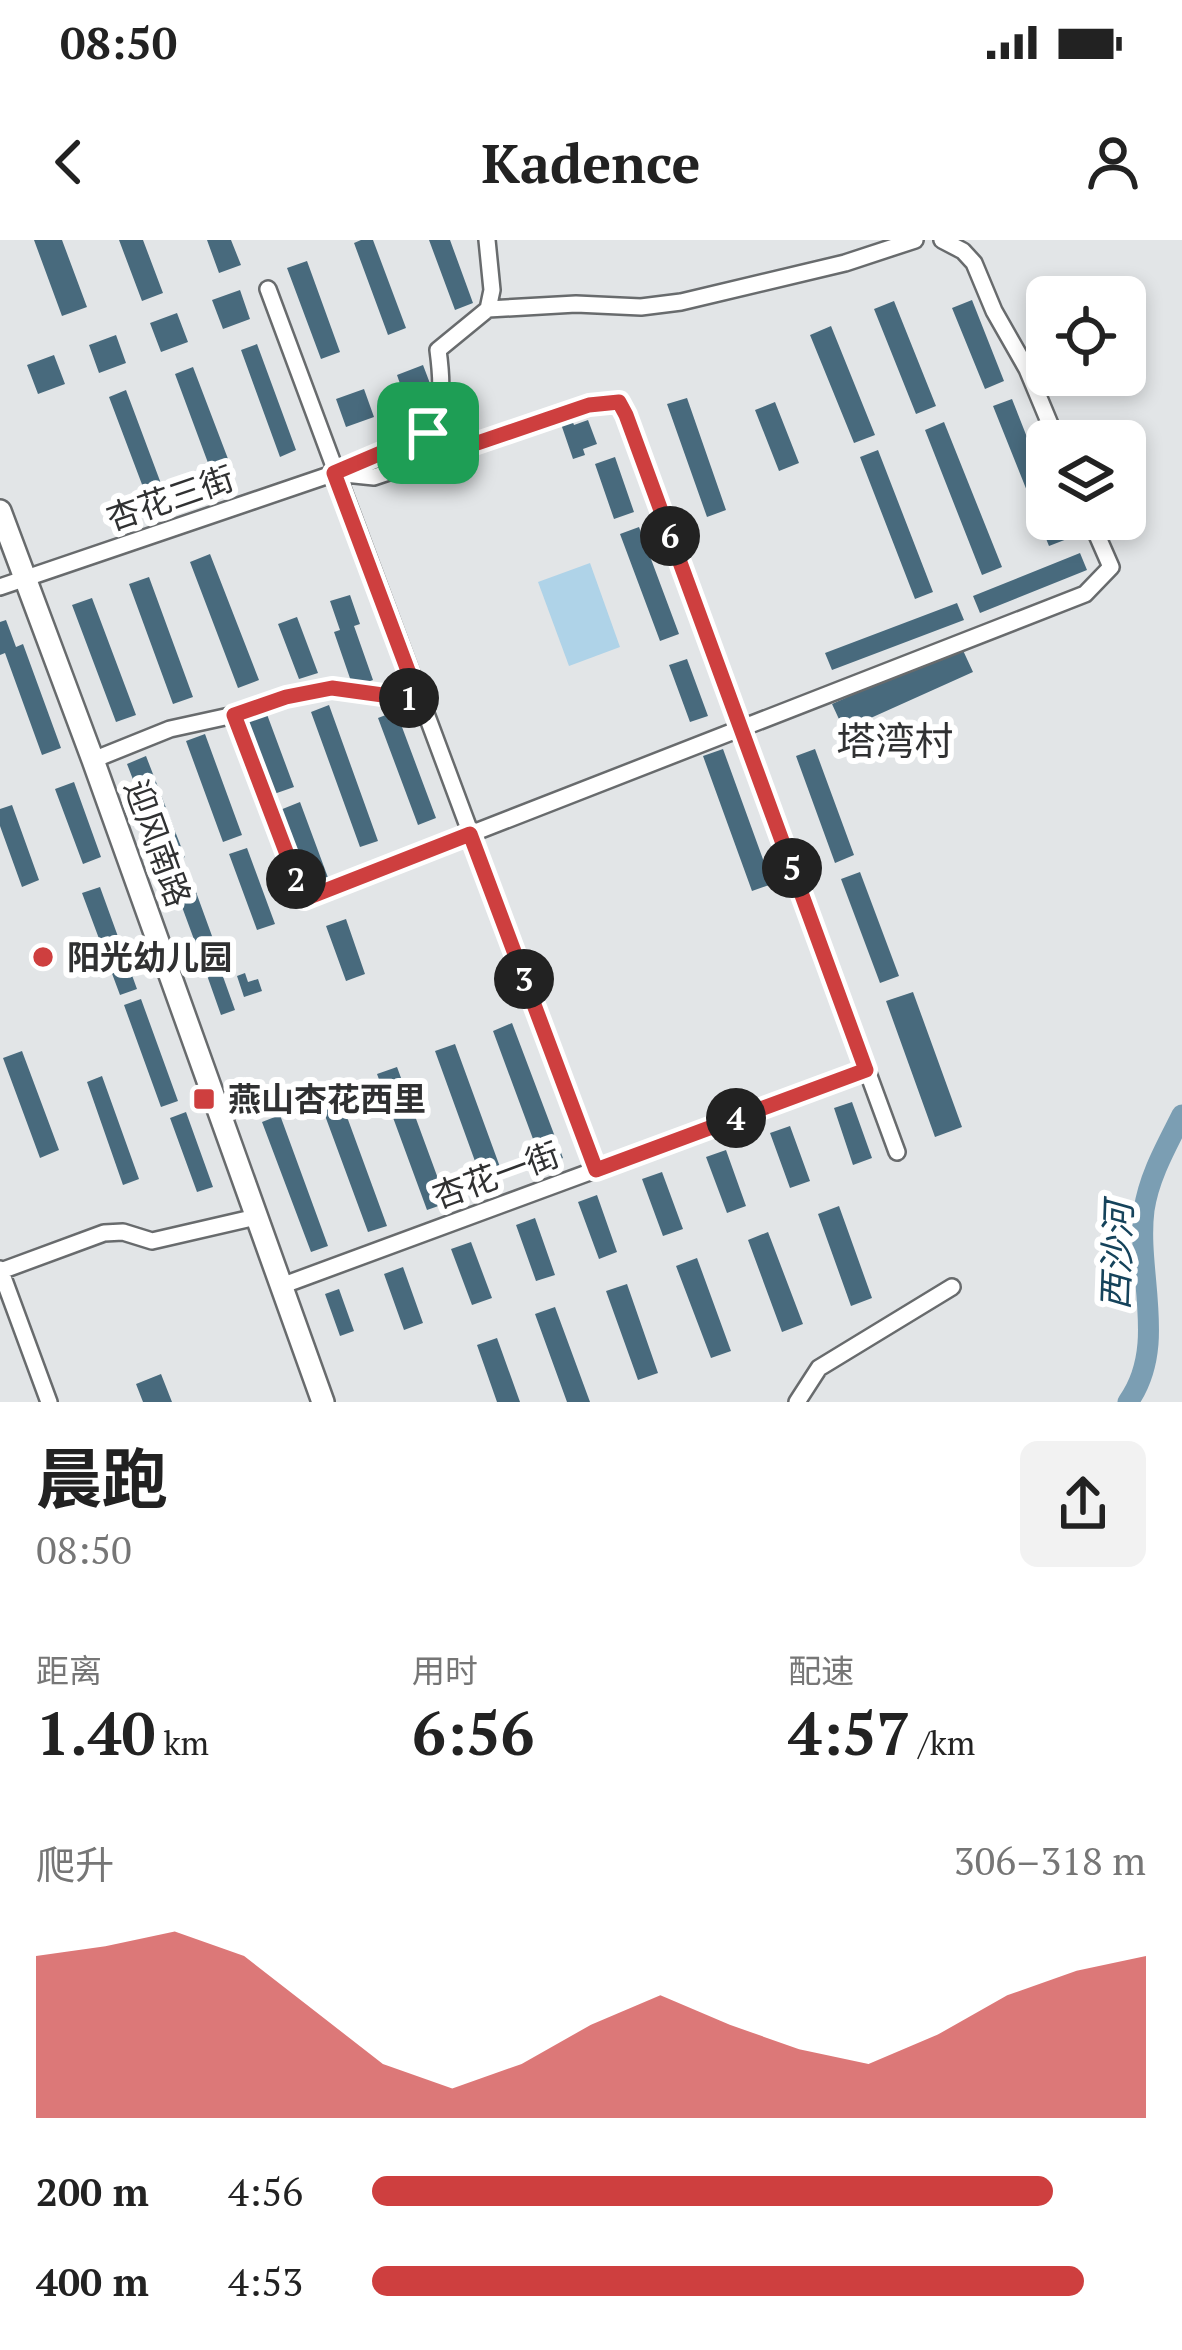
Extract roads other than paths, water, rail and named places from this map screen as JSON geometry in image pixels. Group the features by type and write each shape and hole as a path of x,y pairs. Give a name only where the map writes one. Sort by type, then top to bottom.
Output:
{"street":[{"path":"487,240 492,290 488,309"},
{"path":"442,455 428,433 442,388 438,350 488,309 681,302 845,263 915,240"},
{"path":"942,240 974,262 1049,420"},
{"path":"268,289 596,1170"},
{"name":"杏花三街","path":"334,473 374,477 589,405 619,402 740,729"},
{"name":"杏花三街","path":"0,587 334,473 428,433"},
{"name":"迎风南路","path":"0,511 323,1402"},
{"path":"234,715 304,899 1084,594 1111,567 1099,540"},
{"path":"93,760 170,730 332,688 419,700"},
{"path":"740,729 897,1152"},
{"name":"杏花一街","path":"281,1286 866,1070"},
{"path":"49,1402 0,1270 104,1233 123,1232 152,1241 256,1216"},
{"path":"797,1402 819,1367 952,1287"}],"waterway":[{"name":"西沙河","path":"1128,1402 1140,1380 1149,1334 1143,1234 1146,1197 1182,1115"}],"place":[{"name":"阳光幼儿园","path":"43,957"},
{"name":"燕山杏花西里","path":"204,1099"}],"district":[{"name":"塔湾村","path":"895,741"}]}
